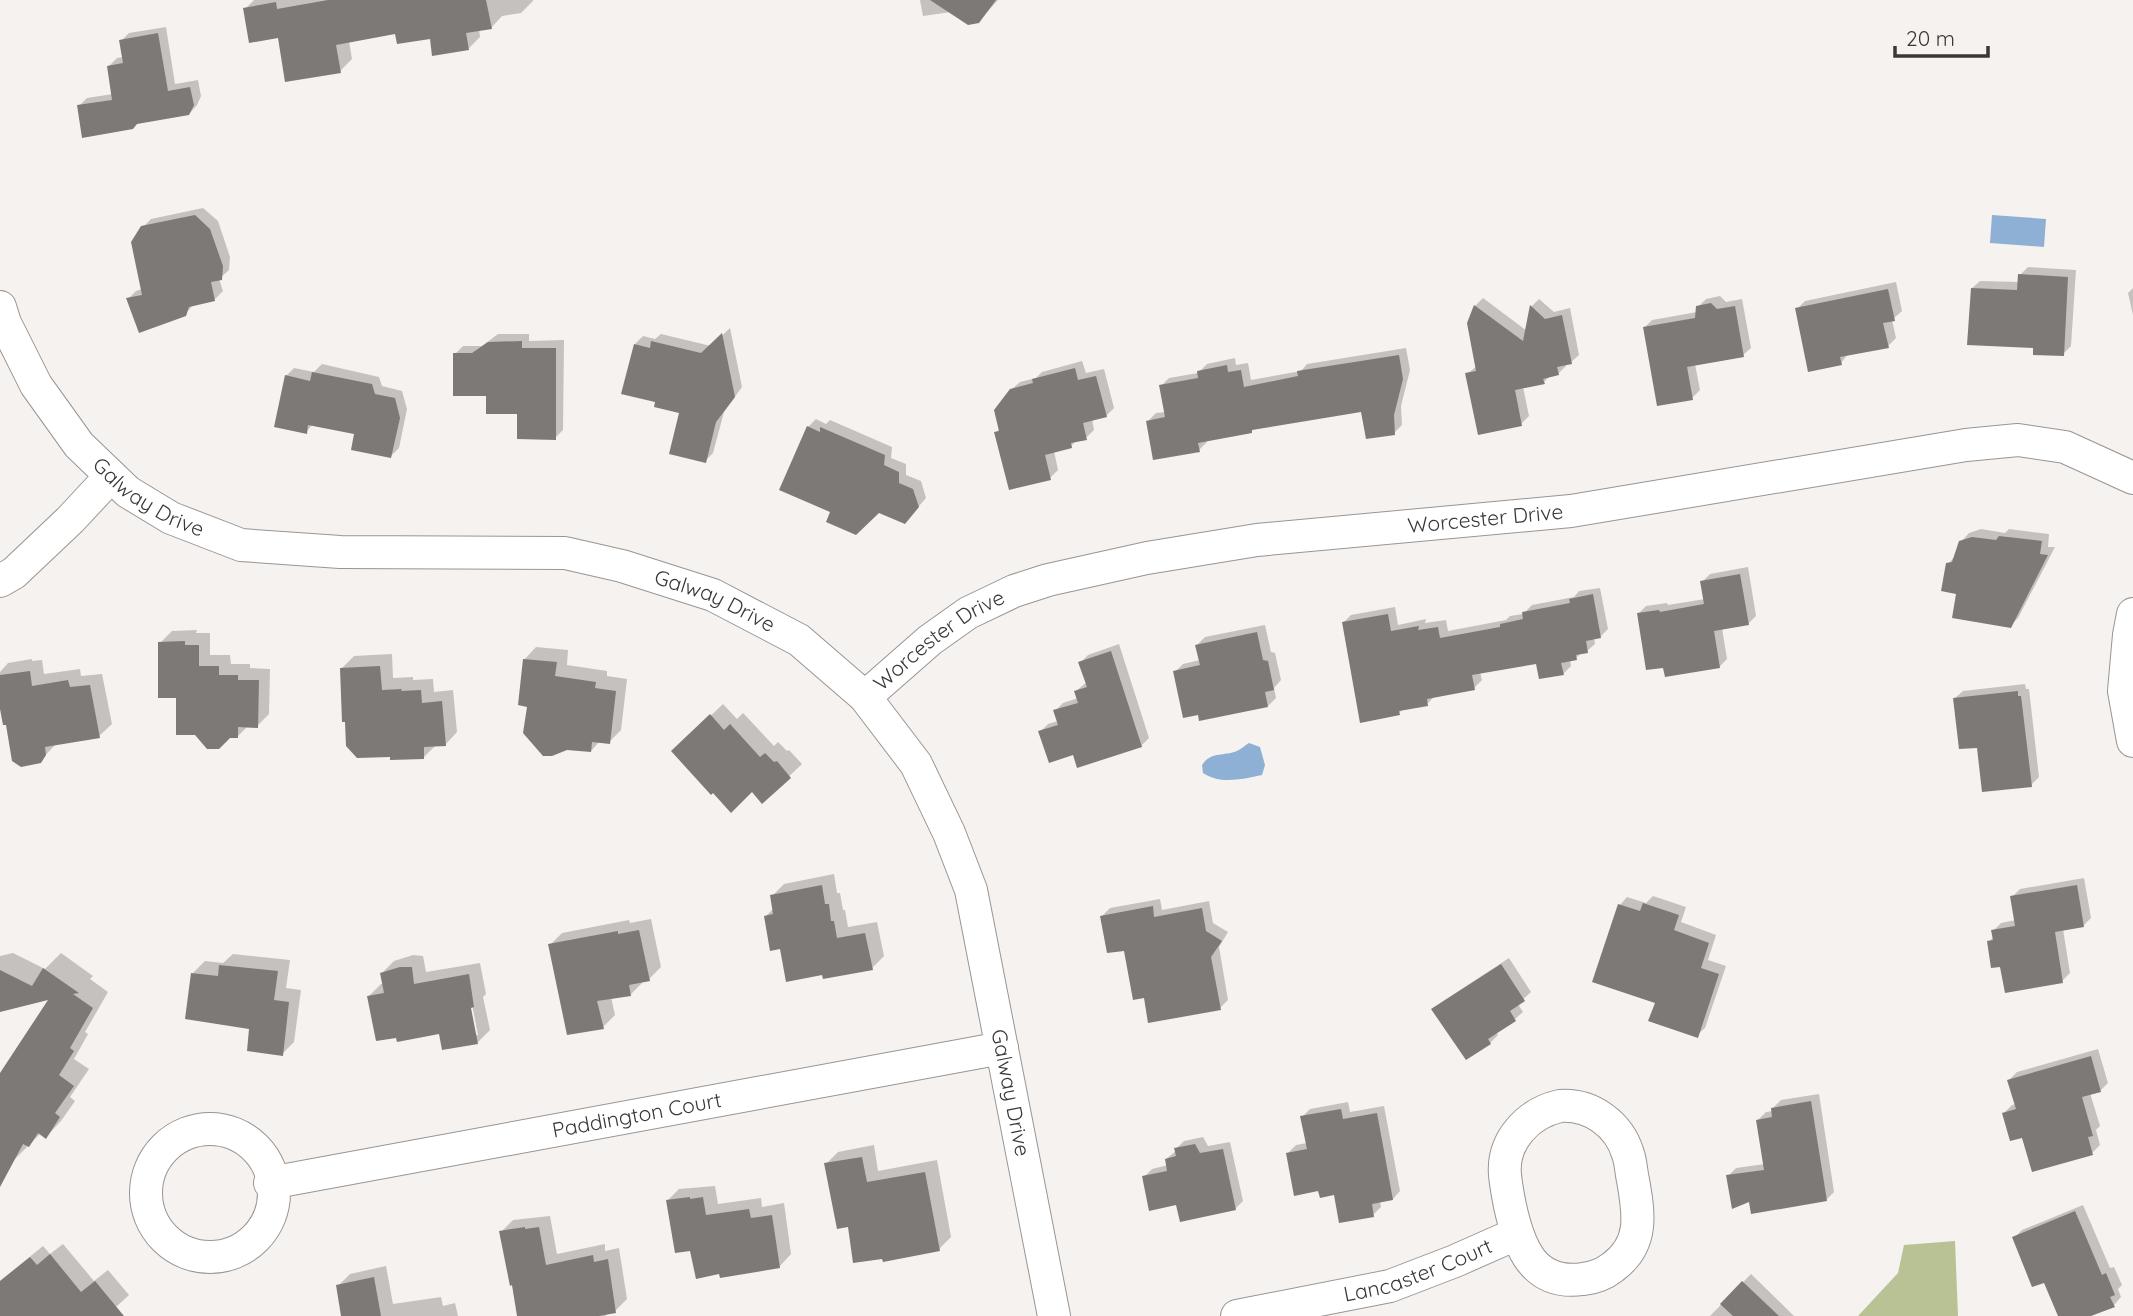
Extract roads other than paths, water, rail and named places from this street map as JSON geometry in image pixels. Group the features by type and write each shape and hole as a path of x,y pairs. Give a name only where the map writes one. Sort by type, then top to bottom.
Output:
{"street":[{"name":"Galway Drive","path":"0,307 5,323 36,385 79,445 128,492 171,518 241,545 340,552 565,552 622,566 713,595 799,640 865,697 916,764 949,833 971,890 1054,1316"},
{"name":"Worcester Drive","path":"865,697 930,640 968,613 1014,591 1048,580 1147,558 1257,540 1571,511 1966,445 2018,440 2065,447 2133,478"},
{"path":"0,580 14,573 61,529 111,476"},
{"path":"2133,614 2124,691 2133,741"},
{"name":"Paddington Court","path":"270,1183 1002,1048"},
{"name":"Lancaster Court","path":"1560,1107 1578,1107 1599,1115 1609,1123 1625,1145 1637,1199 1637,1231 1625,1258 1600,1275 1587,1279 1565,1279 1545,1272 1535,1265 1521,1248 1516,1234 1505,1174 1511,1142 1517,1132 1531,1117 1560,1107"},
{"path":"201,1129 221,1129 240,1136 256,1147 268,1163 270,1183 273,1205 265,1226 251,1243 232,1254 209,1257 187,1254 168,1242 154,1225 146,1204 146,1181 159,1154 165,1146 182,1135 201,1129"},
{"name":"Lancaster Court","path":"1237,1316 1390,1286 1516,1234"}],"water":[{"path":"1992,215 2046,219 2044,247 1990,243"},
{"path":"1249,743 1260,747 1265,765 1262,775 1224,780 1203,773 1202,765 1209,758 1236,751"}]}
